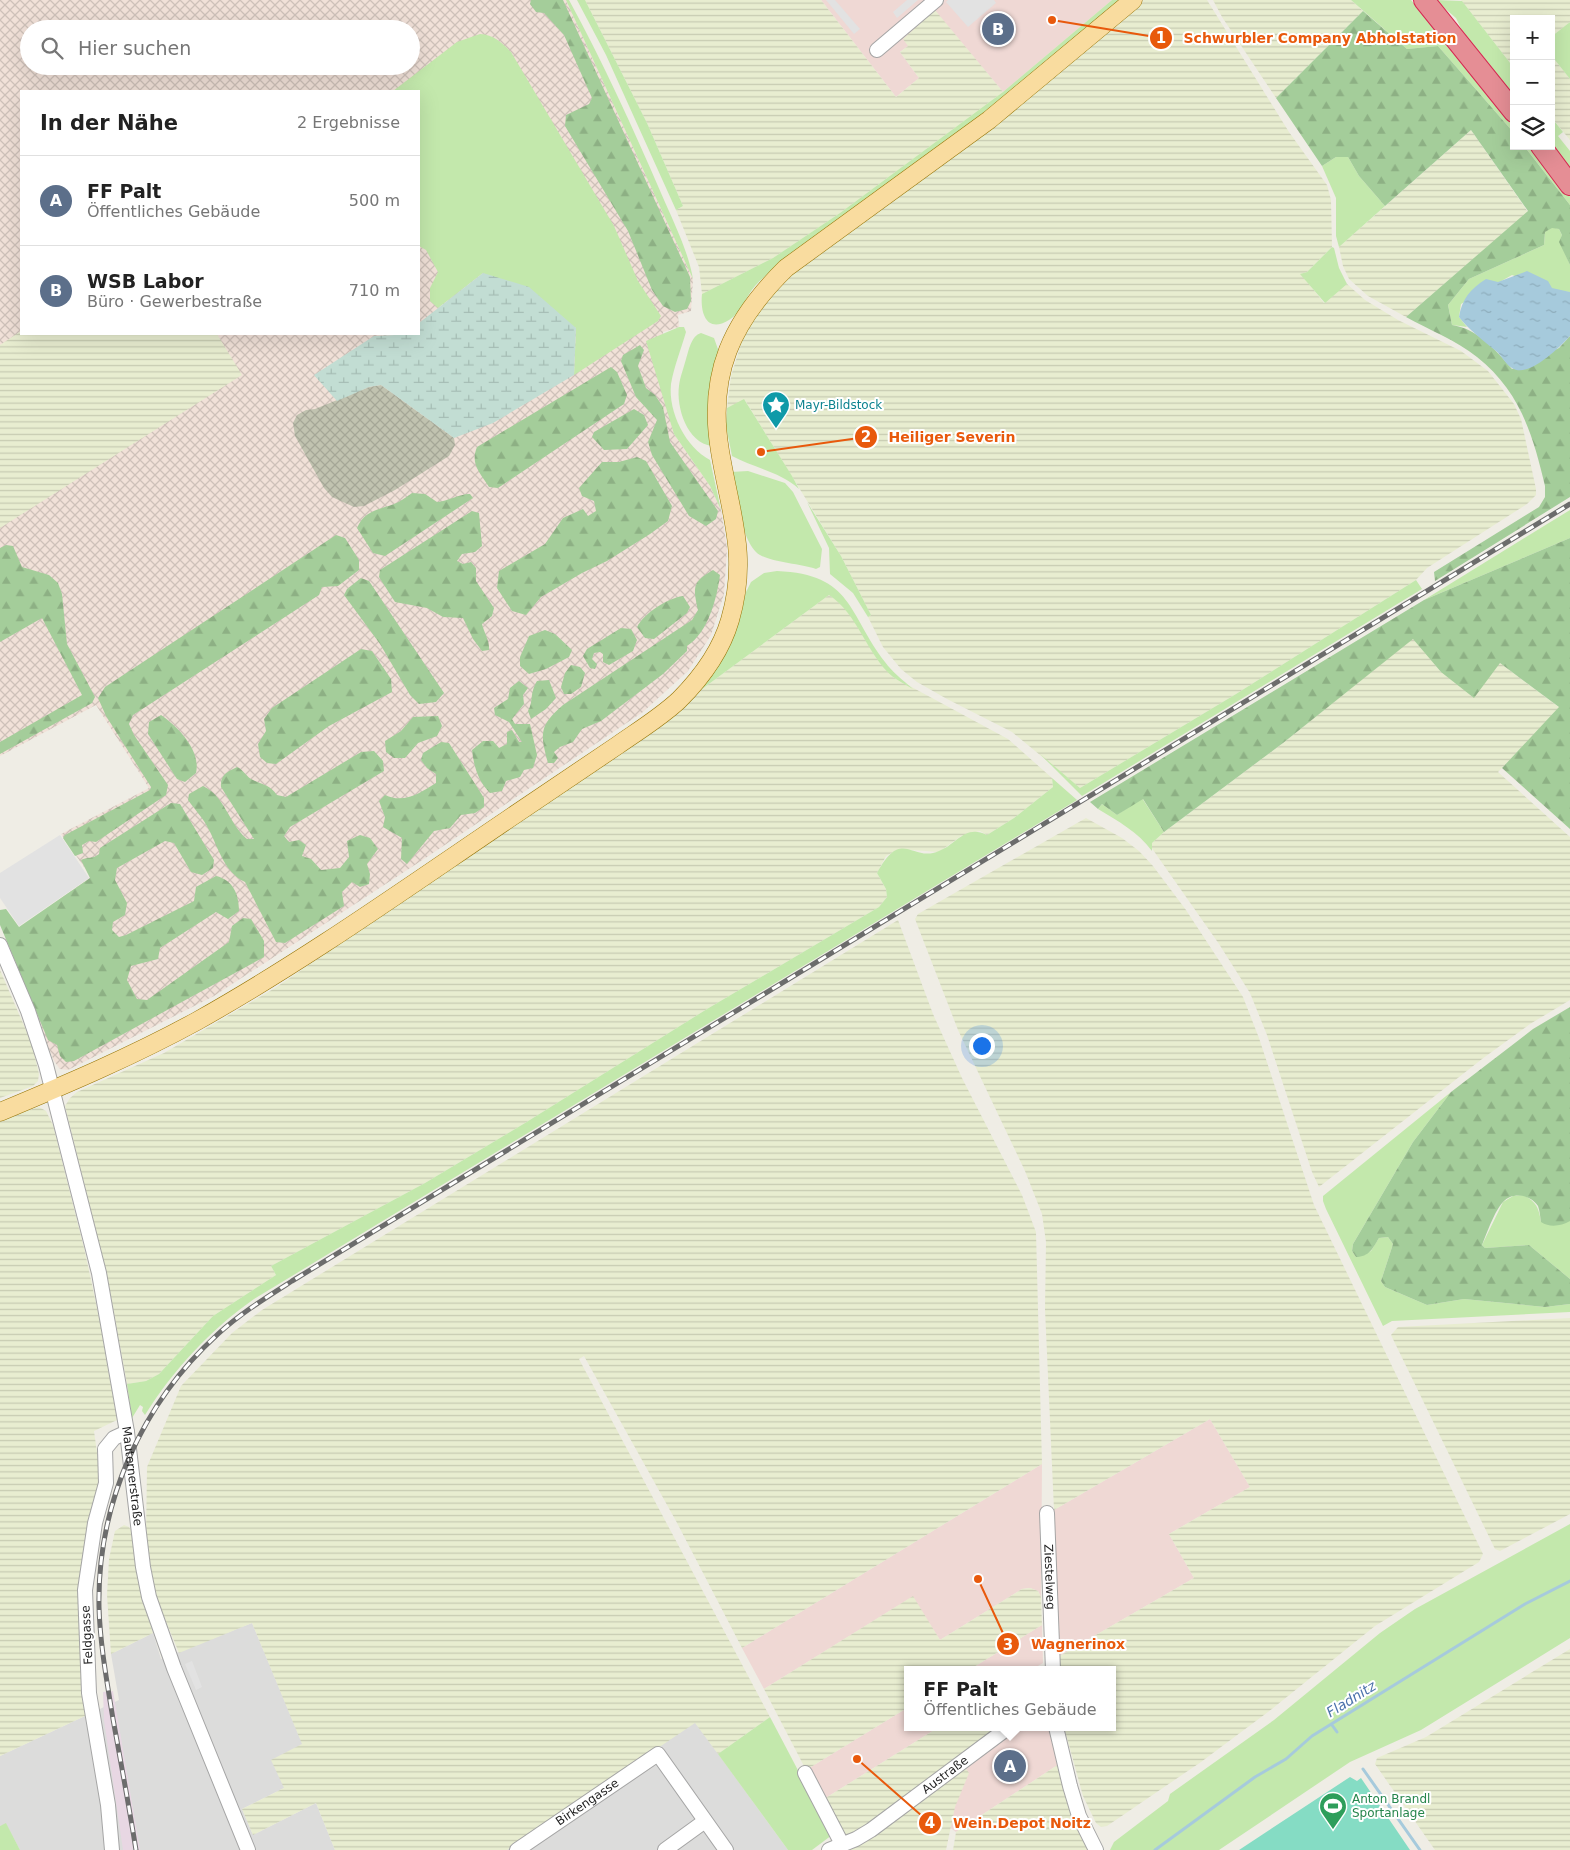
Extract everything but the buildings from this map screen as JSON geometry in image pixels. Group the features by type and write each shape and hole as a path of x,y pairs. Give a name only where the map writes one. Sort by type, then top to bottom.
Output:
{"highway":[{"path":"1424,0 1510,107"},
{"path":"1544,150 1570,185"}],"main road":[{"path":"0,1112 121,1060 195,1022 269,978 564,781 678,701 702,675 718,651 735,600 739,555 736,528 720,451 717,401 720,376 732,338 745,314 762,291 786,268 989,120 1133,0"}],"street":[{"path":"877,50 936,0"},
{"name":"Mauternerstraße","path":"0,944 28,1011 52,1090 99,1273 127,1432 143,1567 150,1597 174,1668 248,1850"},
{"name":"Feldgasse","path":"112,1850 108,1805 89,1693 85,1590 95,1523 106,1483 105,1449 114,1438 127,1432"},
{"name":"Ziestelweg","path":"1047,1513 1053,1666"},
{"name":"Austraße","path":"829,1850 856,1839 903,1808 1003,1731"},
{"path":"1057,1731 1077,1809 1096,1850"},
{"name":"Birkengasse","path":"517,1850 658,1754 706,1821"},
{"path":"804,1773 842,1844"},
{"path":"665,1850 706,1821 726,1850"}],"shaded area":[{"path":"0,0 566,0 693,279 691,311 678,315 679,327 663,332 674,434 710,486 721,510 727,548 724,594 711,635 688,671 643,712 424,859 214,996 68,1070 60,1069 54,1061 4,939 91,877 61,834 149,788 96,705 0,756"},
{"path":"585,0 821,0 896,97 919,78 900,52 908,46 903,39 935,10 1003,92 840,213 773,258 702,294 699,267 676,210 683,206 647,123"},
{"path":"821,0 1112,0 1003,92 935,11 908,46 900,52 919,78 896,97"},
{"path":"826,0 835,0 860,29 854,34"},
{"path":"907,0 918,0 897,18 893,12"},
{"path":"948,0 994,0 996,3 968,27 946,2"},
{"path":"1144,0 1207,0 1289,132 1327,185 1331,200 1332,247 1307,272 1301,274 1324,303 1347,284 1365,300 1398,320 1461,351 1488,371 1514,404 1521,419 1536,495 1527,504 1427,568 1416,580 1236,694 1080,788 1012,732 917,682 901,669 883,647 868,617 871,615 841,556 745,400 727,408 731,376 742,341 754,319 770,298 792,275 995,126"},
{"path":"1213,0 1351,0 1363,11 1276,98 1222,17"},
{"path":"1461,0 1570,0 1570,22 1555,34 1555,15 1510,15 1510,63"},
{"path":"1555,60 1570,79 1570,140 1555,122"},
{"path":"1471,130 1528,212 1406,317 1368,296 1349,279 1343,266 1339,247"},
{"path":"20,332 20,335 218,335 242,375 0,528 0,345"},
{"path":"381,385 454,438 455,445 449,456 395,490 364,506 354,507 332,497 324,488 295,436 293,423 297,415 306,410 315,409 369,387"},
{"path":"829,595 839,602 850,614 876,657 893,677 1008,739 1052,778 1053,787 1014,818 987,835 980,831 961,836 939,852 899,849 886,856 877,873 886,889 887,897 879,907 707,1009 425,1183 271,1266 276,1275 213,1316 159,1374 146,1381 127,1384 108,1281 65,1106 70,1098 77,1092 164,1053 275,988 659,727 698,692"},
{"path":"1413,638 1441,672 1500,663 1560,708 1498,772 1570,837 1570,1000 1530,1024 1482,1059 1319,1187 1312,1172 1267,1035 1250,993 1219,944 1151,847 1152,843 1164,832 1283,743"},
{"path":"1086,818 1122,838 1139,851 1153,866 1186,910 1243,997 1259,1038 1314,1205 1483,1554 1479,1562 1375,1626 1268,1712 1201,1762 1107,1826 1101,1827 1096,1823 1083,1796 1065,1731 1116,1731 1116,1666 1058,1666 1058,1657 1194,1578 1169,1534 1250,1487 1210,1419 1054,1510 1045,1309 1046,1242 1042,1214 1025,1171 958,1030 915,919 918,914"},
{"path":"60,835 89,878 19,926 0,898 0,873"},
{"path":"898,920 933,1014 962,1078 1022,1195 1036,1232 1042,1464 742,1648 676,1521 584,1356 579,1359 770,1717 718,1754 695,1723 507,1850 335,1850 316,1803 253,1835 242,1809 284,1788 271,1760 302,1744 252,1623 179,1653 155,1595 146,1538 147,1467 181,1386 232,1333 262,1310"},
{"path":"0,970 32,1044 39,1074 38,1081 33,1086 0,1098"},
{"path":"39,1107 46,1111 53,1125 85,1252 100,1322 117,1420 94,1431 101,1481 89,1522 87,1715 0,1756 0,1119"},
{"path":"1570,1318 1570,1514 1500,1551 1495,1549 1391,1335 1398,1327"},
{"path":"1210,1419 1250,1487 1169,1534 1194,1578 1058,1657 1054,1510"},
{"path":"1042,1464 1041,1597 1038,1591 1030,1588 1022,1589 940,1640 912,1597 764,1689 742,1648"},
{"path":"124,1525 129,1527 132,1532 143,1599 153,1633 111,1654 107,1595 109,1559 115,1531"},
{"path":"1030,1588 1038,1591 1041,1597 1042,1625 975,1666 904,1666 904,1710 806,1770 764,1689 913,1596 940,1640 1022,1589"},
{"path":"252,1623 303,1745 284,1788 242,1809 253,1835 316,1803 335,1850 20,1850 6,1824 0,1826 0,1756 119,1700 111,1654 153,1633 161,1659"},
{"path":"1042,1625 1043,1663 1038,1666 975,1666"},
{"path":"1570,1649 1570,1850 1435,1850 1375,1764 1377,1758 1426,1737"},
{"path":"192,1661 202,1687 196,1690 185,1664"},
{"path":"113,1691 140,1850 123,1850 104,1720 103,1692"},
{"path":"904,1710 904,1731 933,1731 824,1799 806,1770"},
{"path":"695,1722 788,1850 507,1850"},
{"path":"933,1731 996,1731 852,1836 845,1836 824,1799"},
{"path":"1011,1731 1051,1731 1059,1764 956,1832 949,1827 965,1767"},
{"path":"1059,1764 1090,1850 953,1850 956,1832"},
{"path":"965,1767 969,1773 955,1807 946,1850 848,1850"}],"green space":[{"path":"531,0 563,0 690,277 691,301 687,309 675,312 663,306 652,290 628,231 565,126 566,115 589,104 592,98 564,35 544,13 536,12 530,4"},
{"path":"566,0 569,0 582,23 629,120 680,236 688,257 693,279"},
{"path":"577,0 585,0 647,123 683,206 676,210 606,55"},
{"path":"1112,0 1123,0 984,113 781,262 755,286 733,317 721,324 710,323 706,319 702,308 702,294 773,258 840,213 1003,92"},
{"path":"1351,0 1411,0 1510,115 1510,128 1438,46 1407,49"},
{"path":"1435,0 1462,1 1510,63 1510,95 1467,41 1456,18"},
{"path":"1363,11 1407,49 1438,46 1510,128 1510,150 1527,150 1570,205 1570,265 1559,242 1562,235 1559,229 1552,228 1545,232 1544,245 1469,279 1448,305 1452,325 1478,335 1512,369 1559,348 1570,336 1570,497 1435,581 1434,572 1539,507 1545,497 1545,486 1530,432 1523,415 1504,384 1492,370 1469,351 1406,317 1528,211 1471,130 1385,206 1359,176 1348,157 1336,157 1322,166 1276,98"},
{"path":"1570,22 1570,79 1555,60 1555,34"},
{"path":"480,34 497,40 511,52 614,226 638,281 661,316 658,321 574,375 576,328 483,273 438,308 430,301 430,288 438,272 426,250 420,247 420,90 394,90 414,75 420,75 420,70 457,42"},
{"path":"1555,122 1563,132 1558,136 1570,151 1570,174 1554,150"},
{"path":"1527,150 1537,150 1570,193 1570,205"},
{"path":"1336,157 1348,157 1359,176 1385,206 1339,247 1336,236 1336,198 1322,166"},
{"path":"1552,227 1559,229 1562,235 1560,242 1570,265 1570,292 1559,291 1512,275 1461,304 1459,317 1467,327 1452,325 1448,305 1469,279 1544,245 1545,232"},
{"path":"1332,247 1347,284 1325,303 1300,274 1307,272"},
{"path":"483,273 529,287 576,328 574,375 493,423 454,438 381,385 369,387 337,401 314,375 374,336 420,335 420,322"},
{"path":"679,327 684,327 686,332 671,384 672,406 686,438 693,447 710,460 721,510 710,486 674,434 646,341"},
{"path":"701,333 714,338 719,352 712,446 703,443 690,431 685,423 679,404 680,383 688,352 695,337"},
{"path":"640,345 644,350 638,366 646,388 655,395 663,407 670,442 718,511 716,519 706,526 689,516 652,455 648,442 657,420 636,397 621,361 623,355"},
{"path":"611,367 617,372 627,395 624,404 498,488 489,487 479,473 475,463 477,447"},
{"path":"744,399 799,489 776,474 732,456 726,426 727,408"},
{"path":"634,409 644,415 648,425 627,449 604,450 592,437 594,432"},
{"path":"637,457 646,461 672,506 668,521 607,561 541,597 526,615 512,611 497,588 499,571 545,544 563,518 583,509 588,516 596,511 594,501 582,496 579,488 602,462 619,462"},
{"path":"748,471 785,483 793,492 822,549 820,567 816,569 771,559 760,555 754,549 744,529 731,472"},
{"path":"412,493 425,494 437,502 467,494 470,494 473,498 385,556 373,553 357,528 360,522 372,512 396,503"},
{"path":"807,502 841,556 871,615 868,617 853,593 830,574 829,548"},
{"path":"1570,510 1570,538 1424,600"},
{"path":"472,511 479,513 482,546 475,552 462,554 457,561 463,564 471,562 476,568 476,581 494,608 492,616 482,624 488,640 489,650 482,651 473,639 463,618 443,617 427,608 395,602 379,577 380,570"},
{"path":"336,535 345,538 359,560 359,570 338,586 322,587 319,595 133,715 129,724 134,735 168,785 166,795 96,842 89,841 82,845 83,853 75,856 63,838 65,835 150,790 151,787 106,716 98,698 105,687"},
{"path":"1570,538 1570,829 1502,768 1559,707 1500,663 1474,698 1441,672 1413,639 1283,743 1164,832 1143,799 1117,815 1102,804 1098,809 1090,802 1424,600"},
{"path":"6,545 13,546 22,567 49,575 58,583 62,594 67,644 95,697 92,703 0,754 0,742 82,695 42,618 0,642 0,548"},
{"path":"713,570 720,575 714,604 701,633 687,646 687,651 663,674 601,721 582,729 573,742 560,747 554,752 558,758 554,763 548,763 543,737 549,719 563,705 692,620 698,610 695,596 696,586 701,578"},
{"path":"777,571 802,574 821,580 835,588 855,613 885,662 913,689 893,677 884,668 848,613 829,595 698,692 737,626 746,592 751,582 764,573"},
{"path":"361,578 369,581 444,693 436,702 419,704 410,695 380,644 344,595 347,589"},
{"path":"1416,580 1422,589 1082,796 1040,754 1080,788 1236,694"},
{"path":"683,596 690,607 687,613 654,639 645,638 637,627 640,622 664,603"},
{"path":"621,628 631,629 637,640 633,651 609,665 603,662 603,654 600,652 594,653 592,659 597,664 595,669 590,668 583,656 587,649"},
{"path":"545,630 555,634 572,650 569,657 546,669 529,674 520,666 520,657 529,636"},
{"path":"361,649 372,651 391,679 392,692 329,726 276,764 267,763 260,757 258,744 266,731 264,719 272,708"},
{"path":"571,665 580,667 585,673 581,687 571,694 564,694 561,687 565,673"},
{"path":"549,680 556,698 546,709 531,719 528,711 537,681"},
{"path":"519,681 528,688 523,695 524,704 512,719 515,724 530,724 537,755 533,768 524,770 520,777 506,781 502,791 490,793 482,784 477,773 472,750 483,741 493,741 499,748 507,744 507,732 512,730 519,742 522,742 509,722 495,715 494,708 508,699 510,688"},
{"path":"161,715 187,740 195,756 197,764 196,773 185,782 177,779 148,734 149,722"},
{"path":"438,716 442,726 437,736 418,743 405,758 394,758 386,752 385,741 401,731 413,717"},
{"path":"441,742 449,743 484,798 484,807 475,813 461,815 450,828 434,831 407,864 401,859 402,838 383,827 385,817 379,801 385,795 399,798 412,796 436,783 436,774 427,768 421,760 423,753"},
{"path":"374,751 383,761 384,771 290,827 284,836 289,842 299,840 306,845 302,856 311,859 321,870 340,868 349,857 347,841 360,835 370,838 378,849 367,864 370,874 369,884 360,887 352,882 342,892 344,906 285,943 276,942 245,882 238,878 227,866 207,826 188,800 189,794 203,786 211,791 222,803 241,833 247,839 254,839 221,787 223,777 227,772 237,767 251,779 269,787 277,795 286,797 361,752"},
{"path":"1052,778 1077,800 254,1299 222,1324 194,1351 168,1382 145,1415 142,1411 143,1407 140,1405 132,1418 127,1384 146,1381 159,1374 213,1316 276,1275 271,1266 425,1183 707,1009 879,907 887,897 886,889 877,873 893,851 907,849 921,853 930,853 945,848 967,833 979,832 987,835 1014,818 1053,787"},
{"path":"1142,798 1164,832 1152,843 1152,851 1134,833 1098,809 1102,804 1117,815"},
{"path":"171,803 180,804 214,860 213,868 202,875 191,872 174,843 165,841 117,868 115,880 127,903 125,915 113,922 112,930 119,937 126,935 194,901 196,887 216,876 231,884 238,899 239,911 228,919 216,912 160,948 158,959 131,966 127,980 137,999 147,1000 229,942 232,926 243,918 251,919 264,941 264,957 74,1061 66,1062 60,1056 57,1045 48,1040 0,925 0,910 6,909 19,927 90,878 81,860 97,856 100,848"},
{"path":"1570,1007 1570,1221 1555,1226 1544,1224 1541,1222 1539,1208 1535,1202 1526,1197 1512,1196 1503,1202 1497,1210 1482,1245 1485,1248 1529,1245 1570,1279 1570,1304 1545,1307 1464,1299 1427,1305 1385,1287 1381,1281 1393,1244 1388,1237 1379,1238 1370,1251 1360,1257 1356,1257 1352,1251 1353,1244 1413,1142 1451,1092 1533,1029"},
{"path":"1451,1092 1413,1142 1353,1244 1352,1251 1356,1257 1371,1251 1379,1238 1388,1237 1393,1244 1381,1281 1385,1287 1427,1305 1464,1299 1545,1307 1570,1304 1570,1312 1392,1321 1383,1326 1326,1209 1323,1196"},
{"path":"1523,1195 1536,1206 1541,1222 1570,1221 1570,1279 1529,1245 1485,1248 1482,1245 1503,1202 1513,1196"},
{"path":"1570,1524 1570,1638 1421,1730 1350,1762 1219,1850 1110,1850 1114,1842 1168,1801 1170,1794 1274,1720 1380,1633 1415,1609"},
{"path":"770,1717 832,1835 812,1850 788,1850 718,1754"},
{"name":"Anton Brandl Sportanlage","path":"1350,1777 1357,1781 1361,1778 1410,1850 1239,1850"},
{"path":"6,1823 20,1850 0,1850 0,1826"}],"water":[{"path":"1527,271 1548,281 1552,288 1570,292 1570,336 1535,366 1519,370 1510,367 1498,353 1459,317 1465,300 1480,283 1486,279 1498,282"}],"waterway":[{"name":"Fladnitz","path":"1155,1850 1255,1777 1286,1759 1312,1736 1525,1604 1570,1581"},
{"path":"1332,1725 1337,1732"},
{"path":"1363,1769 1420,1850"}],"railway":[{"path":"136,1850 108,1691 101,1635 99,1607 100,1568 106,1530 116,1493 129,1457 146,1423 167,1391 191,1361 218,1334 245,1312 292,1281 1570,504"}],"place":[{"name":"Schwurbler Company Abholstation","path":"1052,20"},
{"name":"WSB Labor","path":"998,29"},
{"name":"Mayr-Bildstock","path":"776,429"},
{"name":"Heiliger Severin","path":"761,452"},
{"name":"Wagnerinox","path":"978,1579"},
{"name":"Wein.Depot Noitz","path":"857,1759"},
{"name":"FF Palt","path":"1010,1766"},
{"name":"Anton Brandl Sportanlage","path":"1333,1830"}]}
